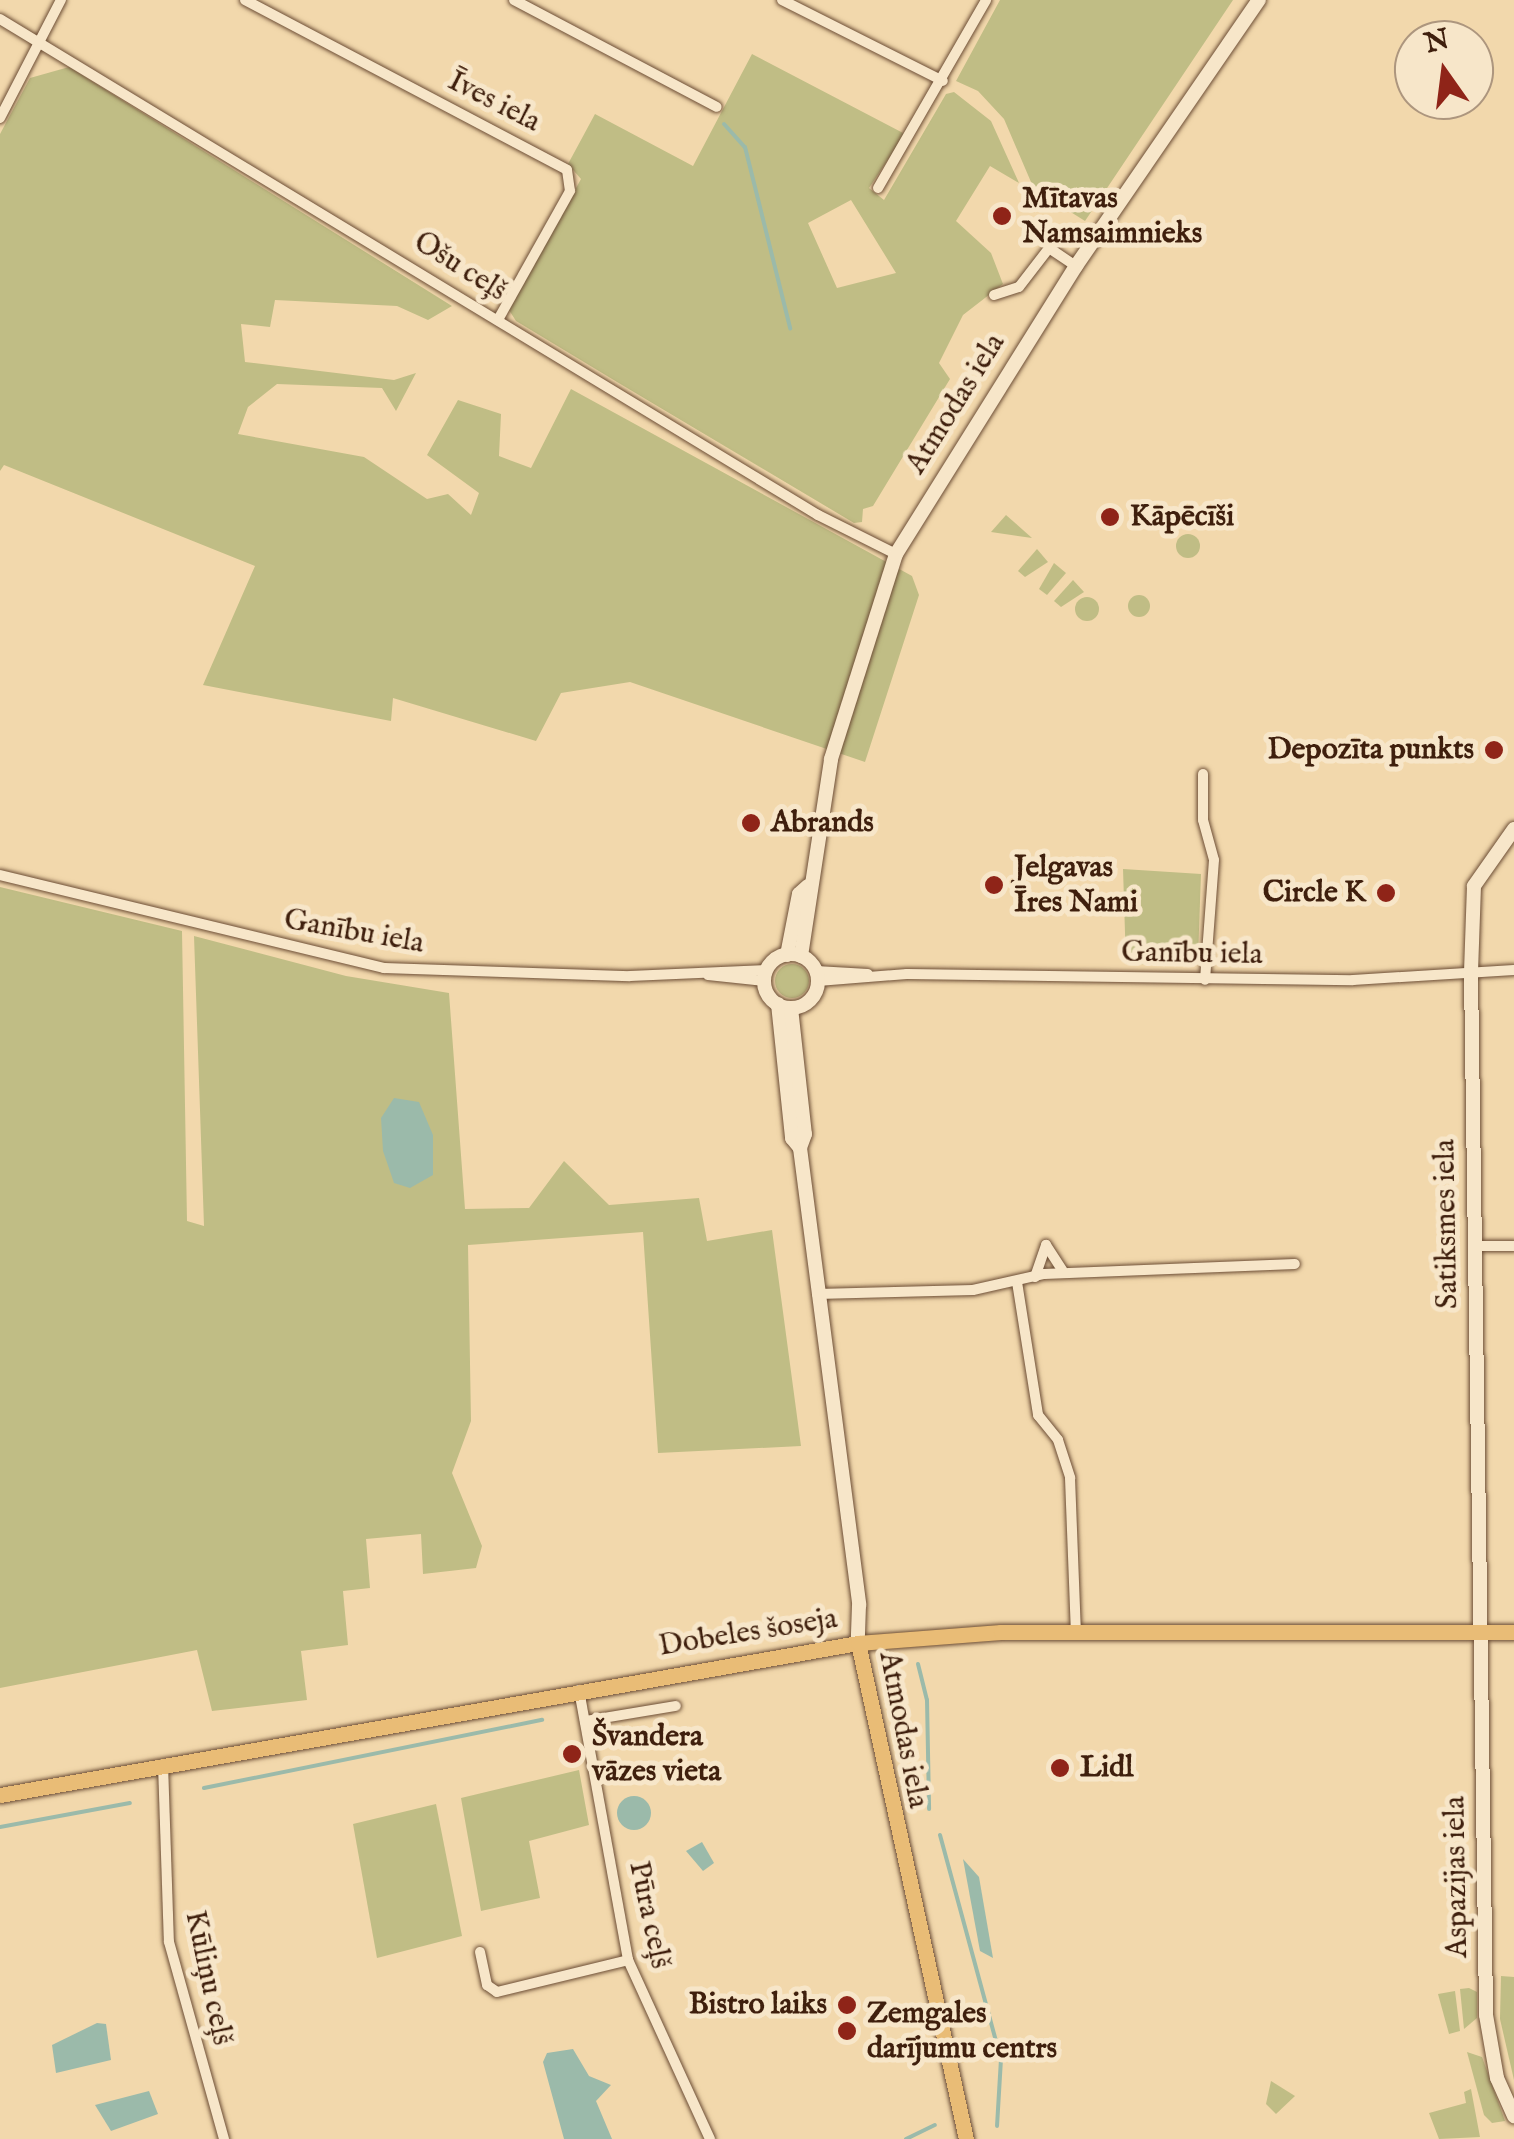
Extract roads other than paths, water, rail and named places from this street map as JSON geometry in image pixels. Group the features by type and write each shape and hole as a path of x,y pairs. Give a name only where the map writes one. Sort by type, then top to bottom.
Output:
{"main road":[{"name":"Atmodas iela","path":"794,955 799,894 808,886 831,759 896,554 1076,266 1259,0"},
{"name":"Satiksmes iela","path":"1480,1632 1474,886 1514,829"},
{"path":"794,955 817,976 807,1003 785,1006 766,975 794,955"},
{"name":"Atmodas iela","path":"785,1006 792,1138 800,1148 858,1598 858,1643 966,2139"},
{"name":"Dobeles šoseja","path":"0,1794 579,1689 858,1643 1076,1632 1514,1632"},
{"name":"Aspazijas iela","path":"1480,1632 1486,2016 1497,2078 1514,2116"}],"street":[{"path":"0,118 61,0"},
{"name":"Īves iela","path":"245,0 567,170 573,179 570,191 498,320"},
{"path":"514,0 717,107"},
{"path":"782,0 943,81"},
{"path":"878,188 943,81 986,0"},
{"name":"Ošu ceļš","path":"0,19 41,39 818,515 896,554"},
{"path":"994,295 1019,287 1049,248 1076,266"},
{"path":"1203,774 1203,820 1214,860 1204,980"},
{"name":"Ganību iela","path":"0,875 384,968 766,975"},
{"name":"Ganību iela","path":"817,976 1204,980 1514,970"},
{"path":"1035,1277 1046,1245 1064,1273"},
{"path":"1475,1246 1514,1246"},
{"path":"817,1294 973,1290 1064,1273 1296,1264"},
{"path":"1017,1282 1038,1416 1058,1440 1070,1478 1076,1632"},
{"name":"Pūra ceļš","path":"579,1689 628,1960 710,2139"},
{"path":"585,1720 676,1706"},
{"name":"Kūliņu ceļš","path":"163,1764 170,1942 224,2139"},
{"path":"480,1952 488,1984 497,1992 628,1960"}],"waterway":[{"path":"724,124 745,147 790,328"},
{"path":"918,1664 927,1700 929,1809"},
{"path":"204,1788 542,1720"},
{"path":"0,1827 130,1803"},
{"path":"940,1835 1001,2059 997,2126"},
{"path":"906,2139 935,2125"}],"place":[{"name":"Mītavas Namsaimnieks","path":"1002,216"},
{"name":"Kāpēcīši","path":"1110,517"},
{"name":"Depozīta punkts","path":"1494,750"},
{"name":"Abrands","path":"751,823"},
{"name":"Jelgavas Īres Nami","path":"994,885"},
{"name":"Circle K","path":"1386,893"},
{"name":"Švandera vāzes vieta","path":"572,1754"},
{"name":"Lidl","path":"1060,1768"},
{"name":"Bistro laiks","path":"847,2005"},
{"name":"Zemgales darījumu centrs","path":"847,2031"}]}
